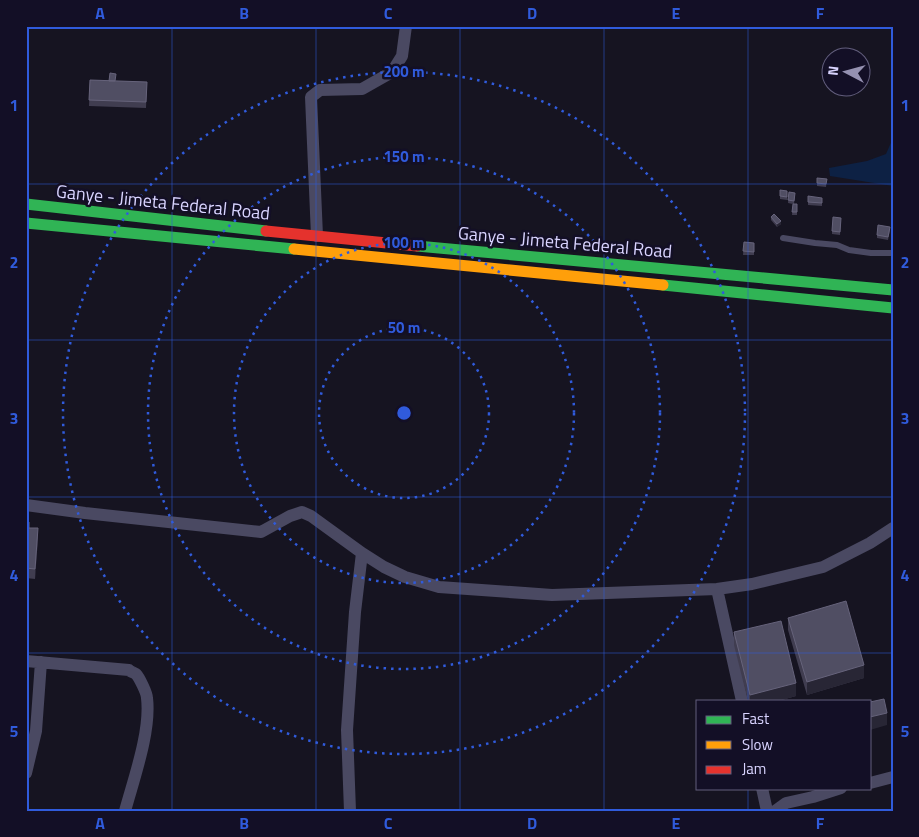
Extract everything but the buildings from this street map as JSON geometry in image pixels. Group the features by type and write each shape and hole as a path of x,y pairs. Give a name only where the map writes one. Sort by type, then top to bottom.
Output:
{"main road":[{"name":"Ganye - Jimeta Federal Road","path":"26,204 317,236 893,290"},
{"name":"Ganye - Jimeta Federal Road","path":"26,223 893,308"}],"street":[{"path":"317,236 311,97 320,90 362,89 392,72 402,56 406,26"},
{"path":"26,505 261,532 290,516 302,512 311,516 384,567 405,577 439,587 552,595 717,589 752,584 823,567 870,543 893,528"},
{"path":"350,811 347,730 355,612 362,553"},
{"path":"717,589 742,700"},
{"path":"26,661 129,670 136,673 147,695 148,715 145,735 125,811"},
{"path":"26,773 36,731 41,662"},
{"path":"872,782 893,777"},
{"path":"762,790 766,811"},
{"path":"775,811 786,803 835,790"}],"lane":[{"path":"782,238 837,245 849,250 871,253 893,253"}],"water":[{"path":"893,138 893,186 830,176 829,168 867,161 886,154"}],"traffic: fast":[{"path":"26,204 266,231"},
{"path":"26,223 294,249"},
{"path":"417,246 893,290"},
{"path":"663,285 893,308"}],"traffic: slow":[{"path":"294,249 663,285"}],"traffic: jam":[{"path":"266,231 417,246"}]}
